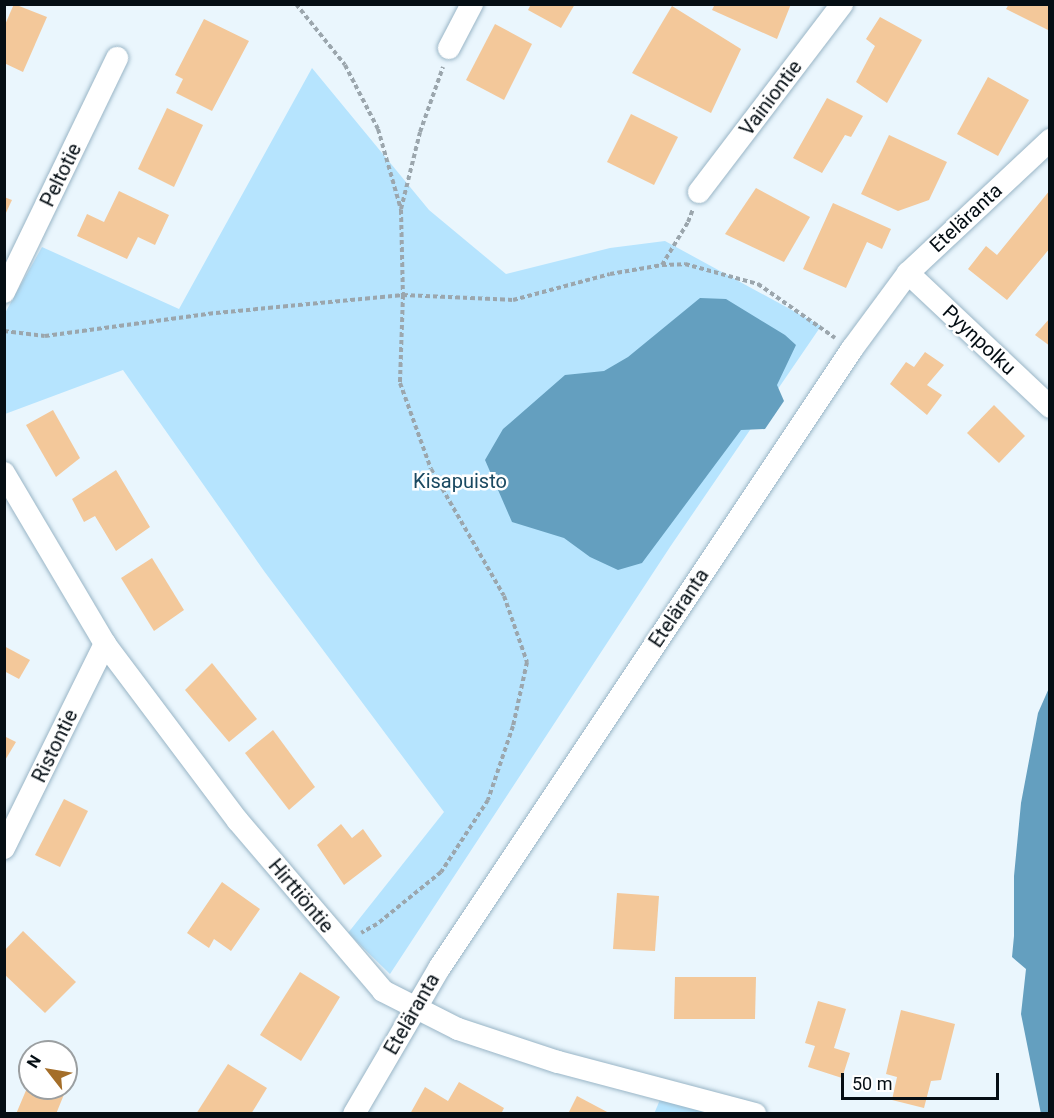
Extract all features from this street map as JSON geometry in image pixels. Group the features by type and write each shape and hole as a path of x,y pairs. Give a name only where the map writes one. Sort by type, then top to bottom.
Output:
{"street":[{"path":"449,48 472,4"},
{"name":"Vainiontie","path":"699,192 842,4"},
{"name":"Peltotie","path":"4,292 117,58"},
{"name":"Eteläranta","path":"354,1113 414,1008 852,349 908,273 1050,140"},
{"name":"Pyynpolku","path":"908,273 1050,407"},
{"name":"Hirttiöntie","path":"4,473 105,644 238,821 383,990 458,1029 558,1062 755,1113"},
{"name":"Ristontie","path":"4,848 105,644"}],"path":[{"path":"296,4 345,65 378,129 401,210 403,295 400,383 430,469 504,596 527,662 513,726 488,800 441,872 377,924 341,943"},
{"path":"401,210 420,132 449,48"},
{"path":"662,265 688,222 699,192"},
{"path":"4,331 45,336 216,313 403,295 513,300 610,274 662,265 685,264 758,284 852,349"}],"green space":[{"name":"Kisapuisto","path":"312,68 429,210 506,274 610,248 665,241 821,326 670,547 390,974 348,933 444,812 264,571 123,370 5,414 5,313 42,247 179,309"},
{"path":"662,1095 743,1114 654,1114"}],"shaded area":[{"path":"700,298 726,299 785,335 796,345 777,385 784,401 765,429 741,430 642,563 618,570 590,557 564,538 512,522 485,460 503,429 565,375 604,371 628,357"},
{"path":"1049,688 1050,1113 1041,1114 1021,1014 1026,969 1012,957 1014,876 1021,803 1038,713"}],"building":[{"path":"14,4 47,17 23,72 4,63 4,27"},
{"path":"531,4 575,4 561,28 528,10"},
{"path":"715,4 791,4 777,39 712,10"},
{"path":"1009,4 1050,4 1050,31 1006,9"},
{"path":"672,6 741,49 711,113 632,73"},
{"path":"880,17 922,40 887,103 856,82 875,46 866,39"},
{"path":"204,19 249,41 212,111 176,93 183,79 175,75"},
{"path":"495,24 532,44 504,100 466,80"},
{"path":"988,77 1029,100 998,156 957,134"},
{"path":"827,98 863,116 851,137 845,135 822,173 793,158"},
{"path":"167,108 203,125 174,187 138,169"},
{"path":"631,114 678,137 654,185 607,162"},
{"path":"889,135 947,162 929,200 898,211 861,194"},
{"path":"756,188 810,217 784,262 725,234"},
{"path":"1050,190 1050,248 1007,300 968,269 986,246 997,255"},
{"path":"119,191 169,215 155,245 138,237 127,259 77,236 87,214 104,222"},
{"path":"4,197 12,200 4,217"},
{"path":"833,203 891,229 882,249 867,242 846,288 803,269"},
{"path":"1050,318 1050,346 1035,335"},
{"path":"925,352 944,365 927,385 942,395 927,415 890,384 906,362 914,367"},
{"path":"994,405 1025,436 999,463 967,433"},
{"path":"53,410 80,458 56,477 26,425"},
{"path":"116,470 150,527 116,551 95,516 84,522 72,499"},
{"path":"152,558 184,610 154,631 121,578"},
{"path":"4,646 30,660 19,679 4,671"},
{"path":"212,663 257,719 229,742 185,690"},
{"path":"273,730 315,787 289,810 245,753"},
{"path":"4,736 16,742 4,762"},
{"path":"64,799 88,811 60,867 35,855"},
{"path":"341,824 352,838 363,829 382,856 344,885 317,845"},
{"path":"222,882 260,909 231,951 214,939 209,948 187,933"},
{"path":"617,893 659,896 655,951 613,949"},
{"path":"23,931 76,982 45,1013 4,974 4,951"},
{"path":"300,972 340,997 301,1061 260,1035"},
{"path":"675,977 756,977 755,1019 674,1019"},
{"path":"818,1001 846,1009 834,1048 850,1053 842,1078 808,1067 815,1046 805,1043"},
{"path":"901,1010 955,1024 941,1080 931,1081 924,1108 892,1100 897,1077 886,1074"},
{"path":"228,1064 267,1088 251,1114 196,1114"},
{"path":"459,1082 504,1108 501,1114 410,1114 425,1087 448,1101"},
{"path":"577,1096 611,1114 568,1114"},
{"path":"22,1100 62,1100 56,1114 16,1114"}]}
